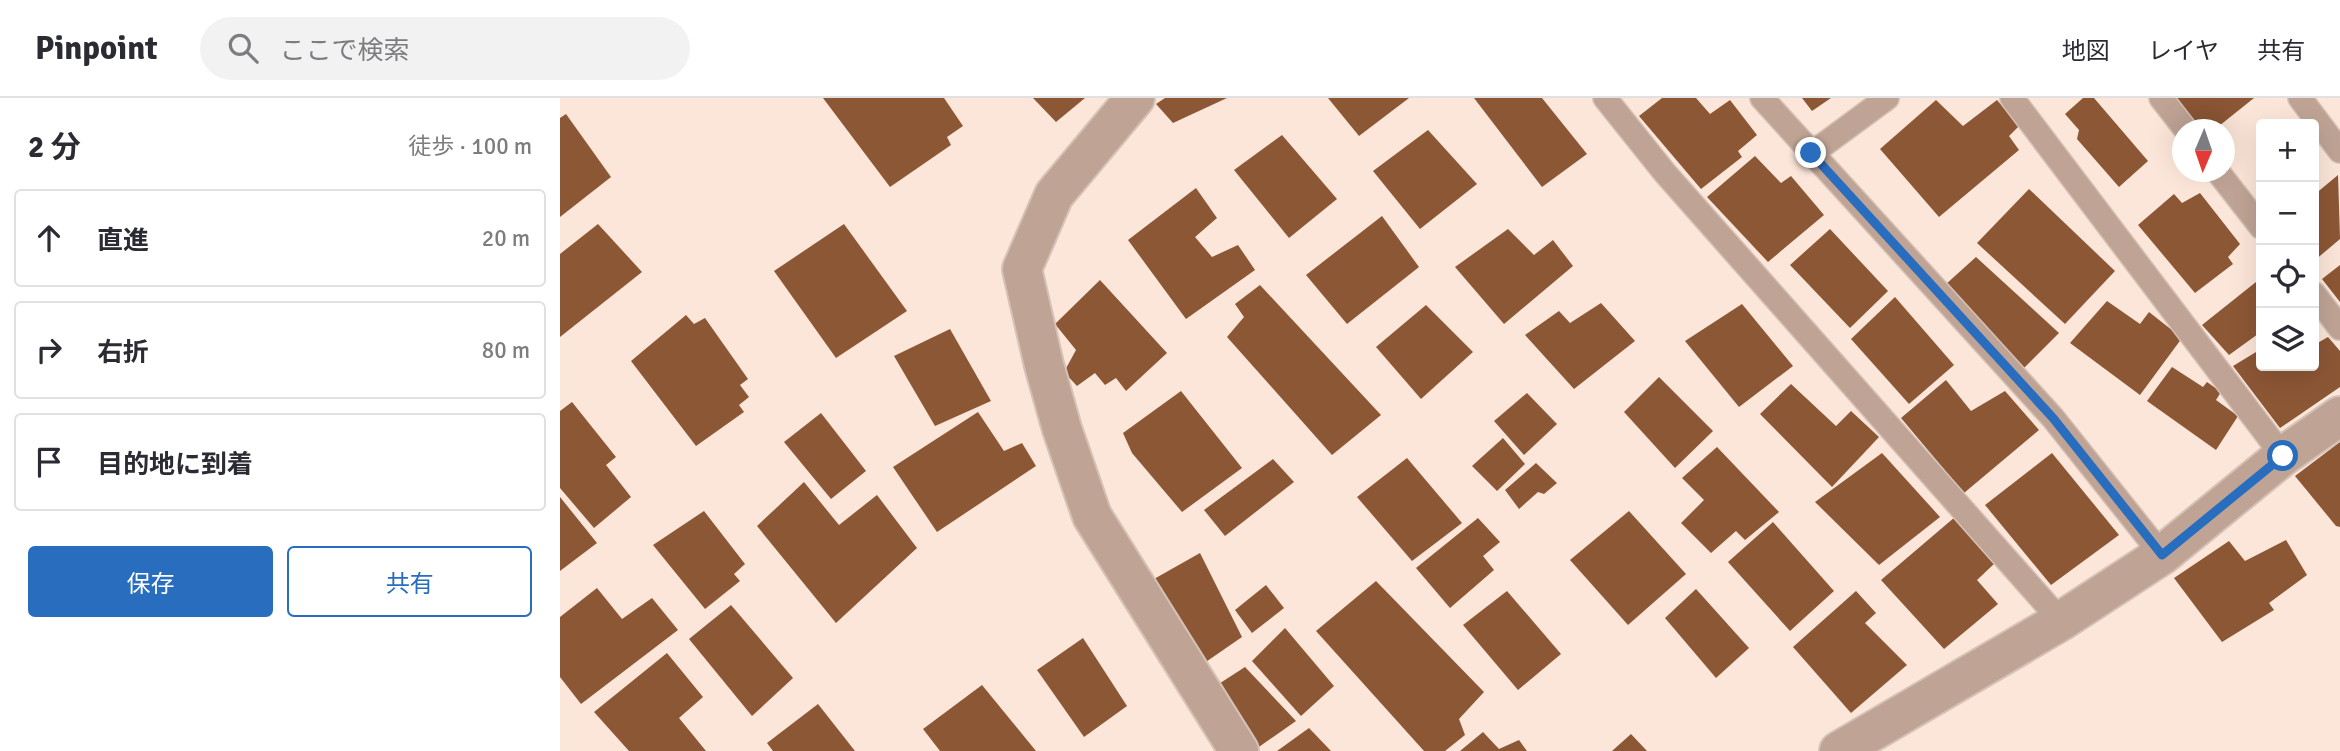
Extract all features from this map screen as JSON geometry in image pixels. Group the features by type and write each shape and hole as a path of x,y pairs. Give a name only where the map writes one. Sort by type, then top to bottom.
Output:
{"street":[{"path":"1135,98 1054,195 1022,269 1047,378 1092,516 1239,751"},
{"path":"1839,751 2062,621 2162,555 2283,456 2340,416"}],"lane":[{"path":"1605,98 1665,173 2062,621"},
{"path":"1762,98 2053,418 2162,555"},
{"path":"1811,153 1888,98"},
{"path":"2012,98 2283,456"},
{"path":"2161,98 2177,119"},
{"path":"2300,98 2340,152"},
{"path":"2226,182 2256,221"},
{"path":"2319,301 2340,328"}],"building":[{"path":"823,98 944,98 963,126 947,137 951,145 890,187"},
{"path":"1033,98 1085,98 1056,122"},
{"path":"1165,98 1227,98 1173,123 1156,104"},
{"path":"1328,98 1409,98 1359,136"},
{"path":"1474,98 1542,98 1587,154 1542,187"},
{"path":"1662,98 1696,98 1710,114 1730,100 1757,135 1738,151 1742,157 1701,189 1639,116"},
{"path":"1802,98 1831,98 1812,111"},
{"path":"2083,98 2094,98 2148,161 2119,187 2077,139 2079,130 2065,114"},
{"path":"2174,98 2254,98 2228,119 2190,119"},
{"path":"1936,100 1963,126 1997,100 2019,126 2009,136 2019,150 1939,217 1880,149"},
{"path":"566,114 611,177 560,217 560,118"},
{"path":"1428,130 1477,184 1420,229 1373,171"},
{"path":"1282,135 1337,199 1289,238 1234,170"},
{"path":"1755,156 1781,183 1791,176 1824,215 1768,262 1707,197"},
{"path":"2338,175 2340,239 2319,257 2319,245 2319,191"},
{"path":"1196,188 1217,218 1195,237 1212,257 1238,245 1255,270 1186,319 1128,240"},
{"path":"2029,189 2115,271 2065,324 1977,243"},
{"path":"2200,193 2240,244 2228,257 2233,264 2195,293 2138,225 2174,194 2182,203"},
{"path":"1382,216 1419,267 1347,324 1306,275"},
{"path":"598,224 642,272 560,337 560,254"},
{"path":"844,224 907,311 836,358 774,271"},
{"path":"1508,229 1534,255 1553,240 1573,266 1504,324 1455,267"},
{"path":"1830,229 1888,291 1850,328 1790,265"},
{"path":"1976,257 2059,333 2023,369 1945,285"},
{"path":"2340,265 2340,302 2322,279"},
{"path":"1100,280 1167,353 1126,391 1116,378 1105,385 1095,373 1077,386 1064,372 1076,350 1055,324"},
{"path":"2256,282 2256,335 2229,355 2202,325"},
{"path":"1260,285 1381,415 1332,455 1227,337 1244,317 1235,304"},
{"path":"1895,297 1954,365 1909,404 1851,339"},
{"path":"2107,301 2140,324 2149,312 2182,338 2140,395 2070,343"},
{"path":"1601,303 1635,341 1574,389 1525,335 1559,311 1570,323"},
{"path":"1742,304 1793,366 1739,407 1685,341"},
{"path":"1426,305 1473,352 1421,399 1376,347"},
{"path":"686,315 694,324 705,318 748,379 740,385 749,397 739,405 744,412 696,446 631,361"},
{"path":"950,329 991,401 935,426 894,356"},
{"path":"2328,337 2340,351 2340,387 2280,428 2233,366 2256,352 2256,371 2319,371 2319,342"},
{"path":"2172,367 2203,387 2207,382 2221,392 2216,400 2238,416 2216,450 2147,401"},
{"path":"1659,377 1713,431 1675,468 1624,412"},
{"path":"1946,380 1971,411 2005,391 2039,430 1964,493 1901,418"},
{"path":"1791,384 1836,426 1851,411 1879,437 1832,487 1760,414"},
{"path":"1181,391 1242,468 1182,512 1132,453 1123,433"},
{"path":"1527,393 1557,424 1524,455 1494,421"},
{"path":"572,402 616,457 606,465 631,497 594,528 560,488 560,411"},
{"path":"978,412 1004,451 1022,443 1036,466 937,532 893,467"},
{"path":"821,413 866,471 831,499 784,442"},
{"path":"1503,438 1525,464 1497,491 1472,466"},
{"path":"2340,442 2340,527 2336,526 2295,476"},
{"path":"1717,447 1779,512 1745,540 1736,531 1711,553 1681,523 1704,500 1682,478"},
{"path":"1882,453 1940,517 1879,565 1815,502"},
{"path":"2052,453 2119,535 2051,585 1985,505"},
{"path":"1407,458 1462,523 1412,561 1357,497"},
{"path":"1273,459 1294,482 1225,536 1204,510"},
{"path":"1536,463 1557,483 1544,494 1538,492 1519,509 1505,490"},
{"path":"804,482 839,525 877,495 917,548 836,623 757,526"},
{"path":"560,497 597,543 560,571"},
{"path":"704,511 745,564 734,574 740,581 705,609 653,545"},
{"path":"1629,511 1686,574 1628,625 1570,560"},
{"path":"1955,517 1995,563 1977,580 1998,604 1944,649 1881,580"},
{"path":"1478,518 1500,542 1483,556 1494,570 1450,608 1416,568"},
{"path":"1773,522 1834,591 1790,631 1728,562"},
{"path":"2286,540 2307,575 2269,603 2274,610 2222,642 2174,578 2229,541 2245,561"},
{"path":"1200,553 1242,637 1200,666 1154,579"},
{"path":"1376,581 1484,692 1459,719 1465,735 1445,751 1424,751 1316,631"},
{"path":"1266,585 1284,608 1252,633 1235,610"},
{"path":"597,588 622,619 652,598 678,630 581,704 560,677 560,617"},
{"path":"1696,589 1749,648 1716,678 1665,618"},
{"path":"1507,591 1561,654 1518,690 1463,625"},
{"path":"1856,591 1876,613 1865,623 1907,665 1851,713 1793,647"},
{"path":"731,605 793,678 752,716 689,639"},
{"path":"1285,628 1334,686 1301,716 1252,661"},
{"path":"1083,638 1127,706 1084,737 1037,670"},
{"path":"667,653 703,697 679,718 706,751 629,751 594,712"},
{"path":"1245,667 1296,721 1253,751 1214,687"},
{"path":"982,685 1036,751 940,751 923,729"},
{"path":"818,704 855,751 773,751 767,743"},
{"path":"1309,728 1331,751 1277,751"},
{"path":"1483,732 1499,749 1519,740 1527,751 1460,751"},
{"path":"1631,734 1647,751 1612,751"}],"route":[{"path":"1811,153 2053,418 2162,555 2283,456"}]}
